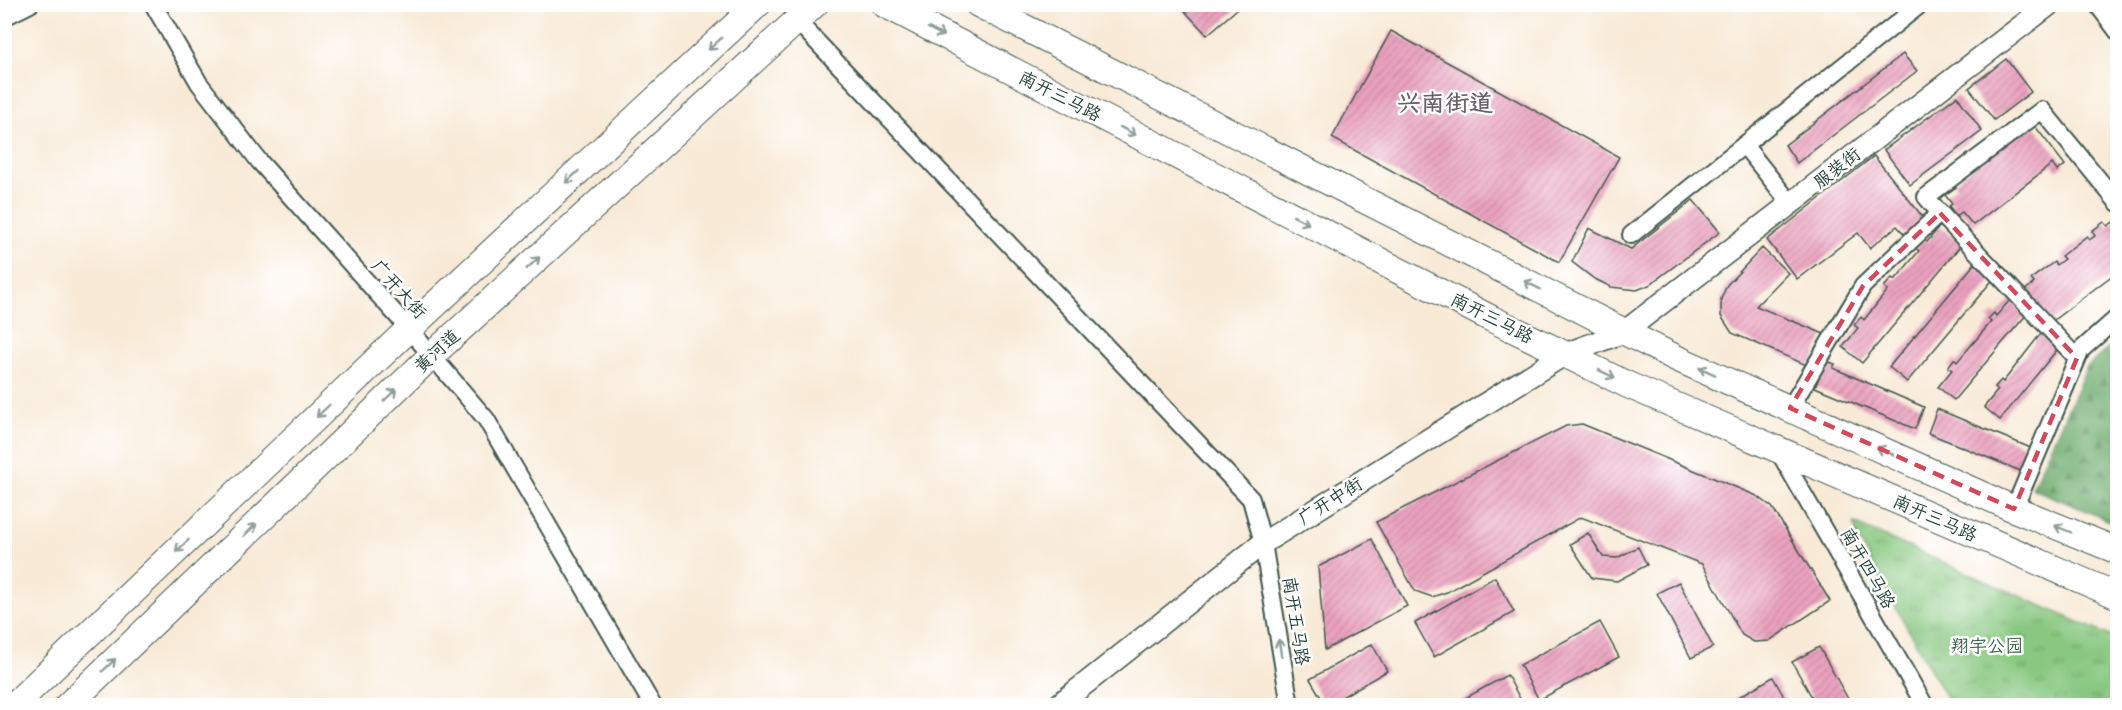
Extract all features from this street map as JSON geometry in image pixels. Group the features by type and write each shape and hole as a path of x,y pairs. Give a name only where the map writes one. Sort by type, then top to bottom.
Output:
{"main road":[{"name":"黄河道","path":"13,705 409,329 758,4"},
{"name":"南开三马路","path":"884,4 1492,319 1628,385 2118,596"},
{"path":"978,4 1676,358 2014,509 2118,551"},
{"name":"黄河道","path":"67,705 431,356 806,13"}],"street":[{"path":"4,17 30,4"},
{"name":"广开大街","path":"153,4 200,83 259,161 486,419 653,705"},
{"path":"1631,235 1921,4"},
{"name":"服装街","path":"1624,332 2050,4"},
{"path":"2097,4 2118,32"},
{"name":"南开五马路","path":"806,13 1251,499 1263,543 1290,705"},
{"path":"2077,358 1926,197 2042,110 2118,203"},
{"path":"1744,145 1791,204"},
{"path":"1790,408 1863,286 1940,213"},
{"path":"2014,509 2081,350 2118,317"},
{"name":"广开中街","path":"1057,705 1263,543 1564,354 1624,332"},
{"name":"南开四马路","path":"1777,449 1925,705"}],"highlighted area":[{"path":"1940,213 2077,358 2014,509 1790,408 1863,286"}],"green space":[{"path":"2117,340 2117,524 2032,488 2087,367"},
{"name":"翔宇公园","path":"1854,523 2117,639 2117,705 1950,705 1857,537"}],"building":[{"path":"1182,4 1243,4 1207,35 1180,6"},
{"path":"1391,31 1619,157 1559,262 1332,138"},
{"path":"1903,54 1917,71 1797,163 1785,145"},
{"path":"2006,59 2031,92 1994,120 1969,88"},
{"path":"1957,96 1982,131 1910,185 1884,150"},
{"path":"2026,125 2030,130 2035,126 2065,165 2057,171 2052,164 1973,225 1962,212 1956,216 1949,206 1952,204 1945,195 1956,187 1953,183"},
{"path":"1874,156 1926,221 1909,239 1897,226 1870,248 1858,233 1797,279 1767,240"},
{"path":"1693,200 1720,232 1649,285 1637,290 1611,287 1593,278 1572,262 1589,228 1631,249"},
{"path":"2104,222 2108,226 2113,222 2118,228 2118,271 2051,322 2024,291 2034,283 2031,279 2054,262 2056,265 2064,259 2061,256 2087,236 2089,240 2095,236 2092,231"},
{"path":"1940,226 1962,244 1862,363 1843,347 1858,328 1854,325 1861,317 1864,320 1888,290 1884,287 1892,278 1895,280 1919,251 1915,248 1923,239 1927,242"},
{"path":"1762,248 1788,273 1756,306 1824,334 1811,367 1732,333 1721,316 1721,299 1727,285"},
{"path":"1976,262 1995,277 1907,382 1889,367"},
{"path":"2010,300 2027,314 1954,400 1938,387 1952,370 1948,367 1954,359 1957,362 1991,322 1988,319 1994,313 1996,316"},
{"path":"2042,332 2060,346 2000,420 1984,407 1998,390 1995,387 2001,380 2003,382"},
{"path":"1826,361 1835,364 1833,368 1924,407 1915,429 1815,387"},
{"path":"1937,409 2038,451 2028,474 1928,433"},
{"path":"1582,424 1757,496 1772,507 1830,601 1769,641 1754,642 1742,635 1702,564 1581,517 1447,592 1432,597 1415,591 1376,522 1566,426"},
{"path":"1588,533 1603,557 1617,558 1638,547 1647,565 1617,581 1592,578 1570,544"},
{"path":"1372,539 1407,606 1325,650 1318,567"},
{"path":"1495,577 1514,612 1434,657 1415,623"},
{"path":"1679,582 1713,647 1691,658 1657,593"},
{"path":"1600,622 1619,657 1539,700 1520,665"},
{"path":"1372,644 1387,671 1326,706 1310,679"},
{"path":"1819,647 1852,706 1817,706 1792,662"},
{"path":"1507,675 1524,706 1451,706"},
{"path":"1773,677 1789,706 1723,706"}],"district":[{"name":"兴南街道","path":"1445,103"}]}
